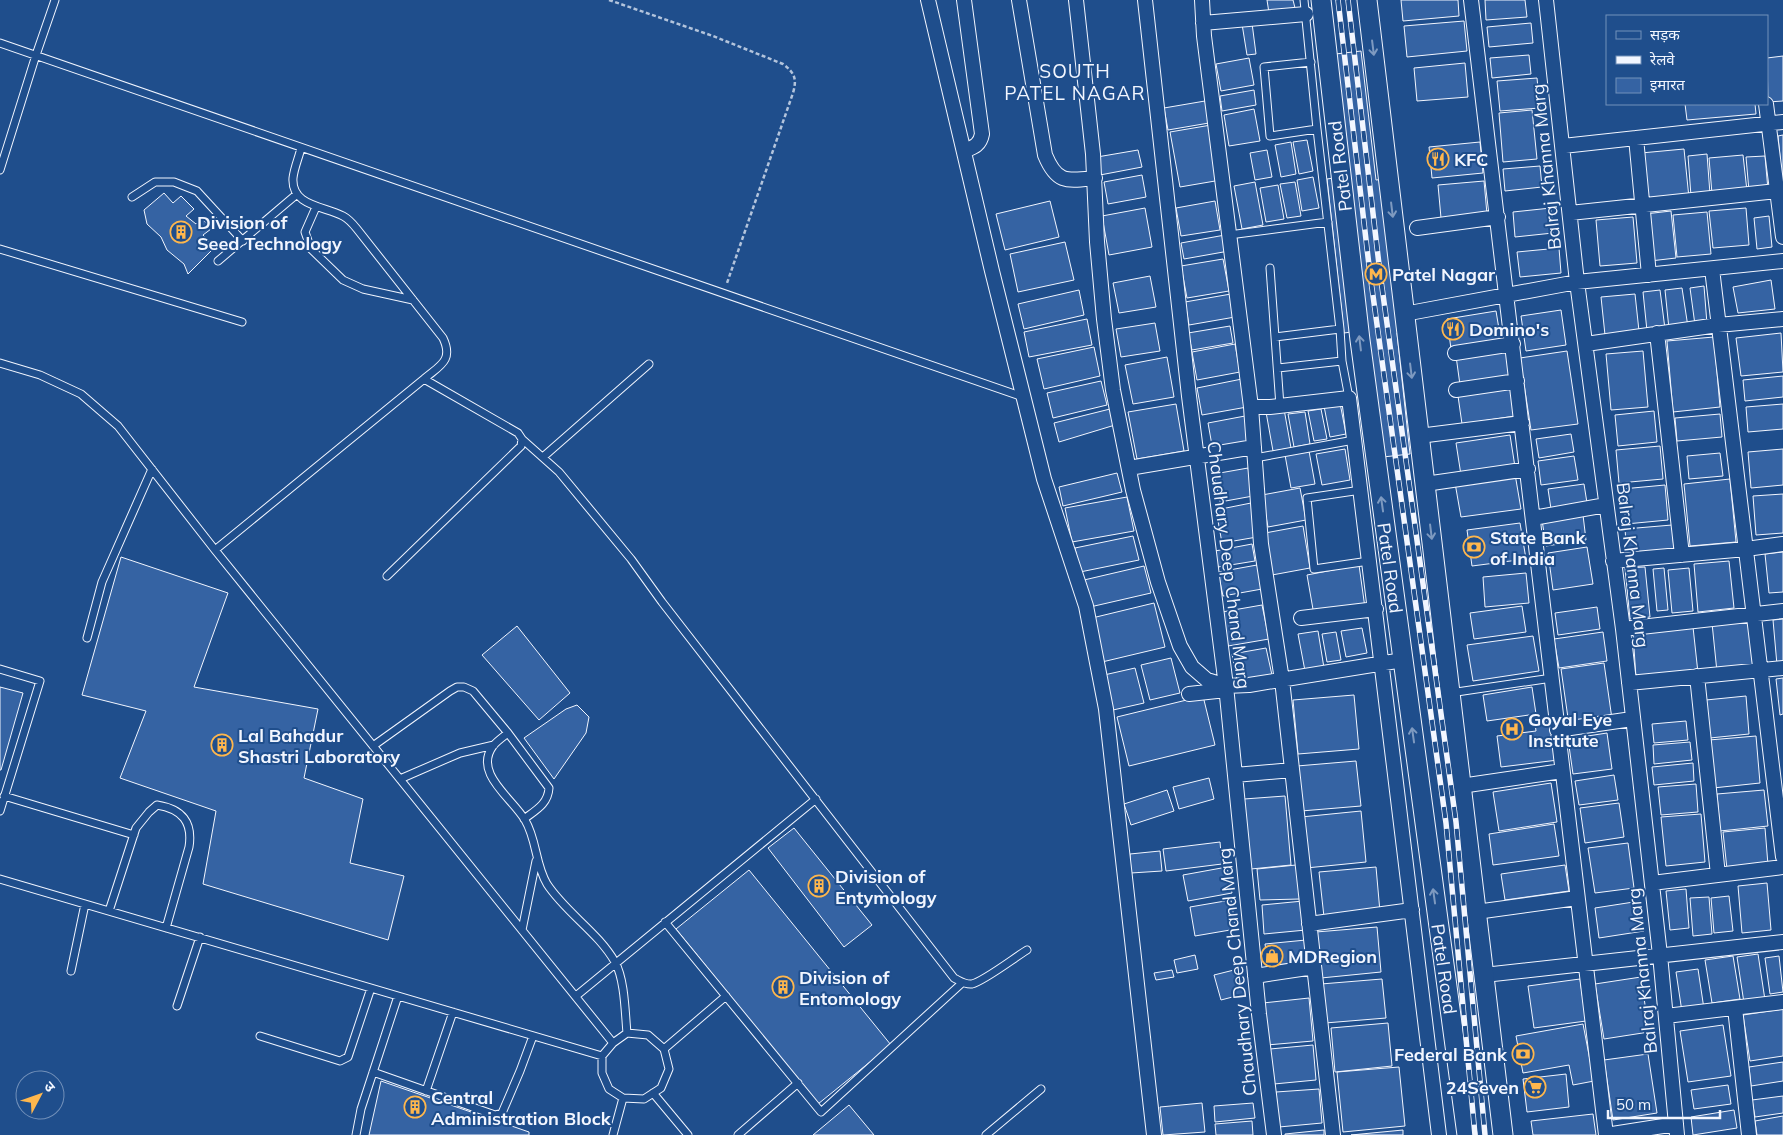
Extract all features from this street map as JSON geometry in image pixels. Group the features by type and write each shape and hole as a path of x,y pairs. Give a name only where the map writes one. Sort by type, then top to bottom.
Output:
{"main road":[{"name":"Patel Road","path":"1321,0 1360,340 1467,1135"},
{"path":"1367,0 1503,1135"}],"street":[{"path":"928,0 1044,479 1086,606 1106,709 1154,1135"},
{"path":"964,0 982,134 976,147 964,151"},
{"path":"1019,0 1045,155 1050,168 1060,178 1072,180 1095,178"},
{"path":"1076,0 1095,178 1097,242 1104,319 1113,390 1129,468 1158,582 1180,646 1192,667 1207,680 1226,688"},
{"name":"Chaudhary Deep Chand Marg","path":"1145,0 1196,457 1226,688 1255,976 1274,1135"},
{"path":"1202,0 1203,24 1251,407 1262,544 1282,680 1333,1135"},
{"path":"1471,0 1528,468 1584,964 1606,1135 1677,1130"},
{"name":"Balraj Khanna Marg","path":"1546,0 1577,282 1623,629 1660,955 1677,1130"},
{"path":"1203,24 1305,7"},
{"path":"1766,105 1783,237"},
{"path":"1562,146 1783,122"},
{"path":"1636,138 1649,275"},
{"path":"1570,213 1777,191"},
{"path":"1417,228 1498,217"},
{"path":"1404,314 1577,282 1783,261"},
{"path":"1712,269 1783,857"},
{"path":"1586,344 1718,325 1783,319"},
{"path":"1657,334 1682,555"},
{"path":"1455,353 1513,344"},
{"path":"1456,390 1517,381"},
{"path":"1251,407 1280,406 1349,398 1439,1135"},
{"path":"1419,436 1522,423"},
{"path":"1129,468 1196,457 1254,453"},
{"path":"1425,484 1528,468"},
{"path":"1533,518 1606,505"},
{"path":"1613,560 1746,549 1783,544"},
{"path":"1301,618 1376,609"},
{"path":"1623,629 1783,611"},
{"path":"1189,694 1403,660"},
{"path":"1629,683 1783,668"},
{"path":"1697,676 1718,875"},
{"path":"1557,730 1632,719"},
{"path":"1235,775 1292,770"},
{"path":"1461,786 1562,771"},
{"path":"1652,883 1783,867"},
{"path":"1476,912 1577,898"},
{"path":"1309,924 1412,910"},
{"path":"1484,975 1783,942"},
{"path":"1255,976 1314,967"},
{"path":"1666,1016 1783,1002"},
{"path":"1736,1008 1749,1135"}],"lane":[{"path":"0,170 55,0"},
{"path":"1305,7 1342,361 1349,398"},
{"path":"0,43 1023,397"},
{"path":"1311,62 1264,67 1270,136 1317,129"},
{"path":"214,550 424,379 444,362 448,355 443,338 358,229 346,217 316,207 300,198 294,190 293,177 301,148"},
{"path":"132,197 155,182 174,182 197,191 243,240"},
{"path":"218,261 297,194"},
{"path":"316,207 305,232 311,250 343,280 363,289 413,300"},
{"path":"1229,235 1328,222"},
{"path":"0,249 242,322"},
{"path":"1270,268 1280,406"},
{"path":"1275,338 1340,330"},
{"path":"1278,368 1342,361"},
{"path":"0,363 40,375 81,394 118,426 214,550 613,1042"},
{"path":"543,457 649,364"},
{"path":"424,379 518,433 522,439 560,472 631,559 668,610 954,978 962,983 972,984 1026,950"},
{"path":"387,576 521,446 522,439"},
{"path":"1254,453 1354,440"},
{"path":"88,638 102,582 152,469"},
{"path":"1361,490 1307,498 1314,569 1369,561"},
{"path":"0,670 40,681 0,811"},
{"path":"1450,693 1552,678"},
{"path":"373,746 457,687 464,687 473,691 508,733 548,788 548,797 544,804 524,819"},
{"path":"508,733 494,745 488,755 487,765 491,776 524,819 533,837 540,872 549,886 605,949 615,963 620,978 627,1033"},
{"path":"400,779 460,753 494,745"},
{"path":"4,796 134,835"},
{"path":"576,996 816,799"},
{"path":"109,911 136,828 157,805 170,807 181,815 188,825 191,836 190,847 166,928"},
{"path":"522,930 537,856"},
{"path":"0,879 602,1056"},
{"path":"71,971 85,904"},
{"path":"665,922 821,1112 962,983"},
{"path":"177,1006 200,937"},
{"path":"260,1036 340,1061 348,1057 371,988"},
{"path":"356,1135 361,1109 398,996"},
{"path":"664,1049 726,996"},
{"path":"426,1091 453,1012"},
{"path":"627,1033 648,1035 664,1049 669,1069 661,1088 644,1099 623,1098 609,1088 602,1073 602,1056 613,1042 627,1033"},
{"path":"373,1072 495,1115 502,1113 520,1072 532,1036"},
{"path":"738,1135 798,1083"},
{"path":"986,1135 1041,1089"},
{"path":"653,1094 688,1135"},
{"path":"613,1135 623,1098"}],"path":[{"path":"609,0 713,36 783,64 796,77 793,93 723,294"}],"building":[{"path":"1267,0 1293,0 1295,8 1269,13"},
{"path":"1401,0 1458,0 1459,16 1403,21"},
{"path":"1485,0 1525,0 1527,17 1486,20"},
{"path":"1464,21 1467,51 1407,57 1404,26"},
{"path":"1252,23 1256,54 1247,55 1242,24"},
{"path":"1531,23 1533,43 1489,47 1487,27"},
{"path":"1361,51 1376,180 1392,178 1409,332 1397,333 1410,454 1374,458 1359,331 1344,333 1327,179 1340,177 1327,55"},
{"path":"1529,55 1531,74 1492,78 1490,58"},
{"path":"1783,56 1783,101 1768,102 1768,58"},
{"path":"1249,58 1254,85 1221,91 1216,64"},
{"path":"1465,63 1468,97 1417,101 1414,68"},
{"path":"1537,78 1540,108 1500,111 1497,81"},
{"path":"1254,90 1256,105 1222,111 1220,96"},
{"path":"1205,101 1209,123 1168,130 1164,108"},
{"path":"1685,105 1755,105 1756,114 1687,120"},
{"path":"1254,109 1260,141 1229,146 1224,115"},
{"path":"1532,110 1537,159 1503,162 1499,113"},
{"path":"1211,125 1221,180 1180,187 1170,132"},
{"path":"1783,135 1783,178 1782,178 1778,136"},
{"path":"1307,140 1313,171 1299,174 1293,142"},
{"path":"1291,142 1296,174 1281,177 1275,145"},
{"path":"1480,142 1483,173 1432,178 1429,147"},
{"path":"1684,149 1689,198 1645,202 1641,153"},
{"path":"1138,150 1142,167 1100,175 1097,157"},
{"path":"1267,150 1272,177 1255,180 1250,153"},
{"path":"1707,154 1710,194 1691,196 1688,156"},
{"path":"1743,155 1747,191 1712,194 1709,158"},
{"path":"1765,156 1768,190 1749,191 1746,157"},
{"path":"1540,166 1542,187 1505,191 1503,169"},
{"path":"1142,175 1146,197 1108,204 1104,182"},
{"path":"1313,177 1319,208 1302,211 1297,180"},
{"path":"1484,181 1487,214 1441,218 1438,185"},
{"path":"1255,182 1263,225 1242,229 1234,186"},
{"path":"1295,182 1301,216 1287,218 1280,184"},
{"path":"1278,185 1284,219 1266,222 1260,188"},
{"name":"Division of Seed Technology","path":"164,193 173,203 181,196 194,209 186,216 196,224 202,218 211,229 203,235 214,248 188,274 184,264 167,250 161,237 147,224 144,210"},
{"path":"1050,201 1059,237 1005,250 996,214"},
{"path":"1215,201 1220,230 1181,236 1176,208"},
{"path":"1145,208 1152,247 1109,255 1102,216"},
{"path":"1551,208 1553,233 1515,237 1513,212"},
{"path":"1746,208 1749,245 1713,248 1709,211"},
{"path":"1671,211 1676,258 1650,261 1645,214"},
{"path":"1707,212 1711,254 1677,257 1673,215"},
{"path":"1769,216 1772,247 1757,249 1754,218"},
{"path":"1633,217 1637,263 1600,266 1596,220"},
{"path":"1225,235 1229,251 1184,259 1181,243"},
{"path":"1065,242 1074,280 1018,292 1010,254"},
{"path":"1559,248 1561,273 1520,277 1517,252"},
{"path":"1223,259 1229,291 1187,298 1181,266"},
{"path":"1150,276 1156,307 1119,313 1113,283"},
{"path":"1771,280 1775,309 1738,313 1733,287"},
{"path":"1704,286 1707,324 1695,325 1690,288"},
{"path":"1682,288 1688,327 1669,329 1665,290"},
{"path":"1079,290 1084,315 1024,329 1018,304"},
{"path":"1660,290 1665,329 1647,331 1643,292"},
{"path":"1231,294 1235,317 1189,325 1185,302"},
{"path":"1635,294 1639,331 1605,335 1601,297"},
{"path":"1561,310 1566,345 1526,351 1521,316"},
{"path":"1496,311 1501,341 1451,349 1447,319"},
{"path":"1087,319 1092,345 1029,357 1024,332"},
{"path":"1155,323 1160,351 1121,357 1116,329"},
{"path":"1230,326 1233,343 1192,350 1188,333"},
{"path":"1781,333 1783,372 1741,376 1736,338"},
{"path":"1714,337 1720,407 1673,412 1667,341"},
{"path":"1235,344 1240,372 1197,380 1192,352"},
{"path":"1094,347 1100,376 1044,389 1037,359"},
{"path":"1510,350 1514,379 1460,385 1456,356"},
{"path":"1567,351 1578,424 1531,430 1520,358"},
{"path":"1643,351 1648,407 1611,410 1606,354"},
{"path":"1167,357 1174,397 1133,404 1125,365"},
{"path":"1783,376 1783,397 1745,401 1743,380"},
{"path":"1242,379 1247,407 1202,415 1197,388"},
{"path":"1101,381 1107,405 1053,418 1047,393"},
{"path":"1511,389 1515,416 1462,424 1458,396"},
{"path":"1340,403 1346,434 1330,437 1324,406"},
{"path":"1176,404 1184,451 1137,459 1128,412"},
{"path":"1783,404 1783,429 1748,432 1746,407"},
{"path":"1110,409 1115,425 1059,442 1054,423"},
{"path":"1284,409 1291,448 1273,451 1266,412"},
{"path":"1321,409 1327,439 1314,441 1308,411"},
{"path":"1654,411 1657,442 1618,446 1615,415"},
{"path":"1305,412 1310,444 1294,447 1288,414"},
{"path":"1720,414 1722,437 1677,441 1675,418"},
{"path":"1245,416 1251,444 1213,451 1208,423"},
{"path":"1571,434 1574,452 1539,458 1536,439"},
{"path":"1510,435 1515,467 1461,475 1456,443"},
{"path":"1660,446 1663,479 1619,483 1616,450"},
{"path":"1345,449 1350,480 1322,485 1316,454"},
{"path":"1783,449 1783,485 1751,488 1748,452"},
{"path":"1309,451 1315,484 1291,488 1285,455"},
{"path":"1720,453 1723,476 1689,479 1687,456"},
{"path":"1574,456 1578,480 1541,485 1538,461"},
{"path":"1248,468 1253,496 1220,502 1214,474"},
{"path":"1117,473 1122,492 1063,506 1059,487"},
{"path":"1515,474 1521,509 1461,517 1455,483"},
{"path":"1730,479 1736,542 1690,546 1684,484"},
{"path":"1584,484 1587,503 1551,509 1548,489"},
{"path":"1665,485 1668,520 1626,524 1622,489"},
{"path":"1300,488 1306,520 1268,527 1262,495"},
{"path":"1783,494 1783,533 1756,535 1753,496"},
{"path":"1127,497 1134,531 1072,542 1065,508"},
{"path":"1251,503 1257,537 1222,543 1216,510"},
{"path":"1583,515 1586,540 1546,546 1542,520"},
{"path":"1520,523 1526,559 1472,566 1467,530"},
{"path":"1672,525 1674,550 1627,555 1625,529"},
{"path":"1303,526 1310,568 1272,575 1265,533"},
{"path":"1133,536 1139,560 1080,572 1075,548"},
{"path":"1252,544 1255,561 1218,567 1215,551"},
{"path":"1587,547 1593,584 1553,590 1548,553"},
{"path":"1783,552 1783,592 1769,593 1765,554"},
{"name":"Lal Bahadur Shastri Laboratory","path":"121,557 228,593 194,687 318,709 304,778 363,799 350,863 404,876 388,940 203,884 216,811 120,778 146,711 82,695"},
{"path":"1729,561 1734,608 1698,612 1694,564"},
{"path":"1257,565 1262,589 1223,596 1218,572"},
{"path":"1359,565 1365,608 1314,615 1307,575"},
{"path":"1144,566 1151,593 1090,607 1084,580"},
{"path":"1645,567 1650,617 1630,619 1625,568"},
{"path":"1664,568 1668,610 1657,611 1653,569"},
{"path":"1689,568 1693,611 1672,613 1668,570"},
{"path":"1526,573 1529,603 1485,607 1483,577"},
{"path":"1154,603 1165,647 1102,662 1092,618"},
{"path":"1262,605 1269,639 1228,646 1222,612"},
{"path":"1522,606 1526,632 1474,639 1470,613"},
{"path":"1597,607 1600,629 1558,635 1555,613"},
{"path":"1749,619 1753,669 1717,672 1712,623"},
{"path":"1783,619 1783,664 1777,665 1773,620"},
{"path":"517,626 570,693 539,720 482,655"},
{"path":"1693,627 1698,673 1636,678 1633,633"},
{"path":"1362,628 1367,653 1346,657 1341,631"},
{"path":"1318,631 1324,668 1305,671 1298,634"},
{"path":"1336,632 1341,660 1327,662 1322,634"},
{"path":"1603,632 1607,661 1559,668 1554,639"},
{"path":"1533,636 1539,671 1473,681 1467,645"},
{"path":"1266,648 1272,675 1237,681 1232,654"},
{"path":"1171,658 1180,693 1150,700 1141,665"},
{"path":"1604,663 1612,719 1569,725 1561,669"},
{"path":"1135,668 1144,703 1113,710 1104,675"},
{"path":"1783,678 1783,714 1780,715 1776,679"},
{"path":"0,687 23,693 1,770 0,770"},
{"path":"1532,687 1536,714 1487,721 1483,695"},
{"path":"1354,695 1359,749 1298,754 1293,700"},
{"path":"1203,696 1215,745 1129,766 1117,717"},
{"path":"1746,696 1749,734 1710,738 1706,700"},
{"path":"577,705 589,717 586,733 554,779 524,738 566,709"},
{"path":"1554,721 1558,760 1501,767 1497,736 1536,731 1535,723"},
{"path":"1686,721 1688,740 1654,743 1652,724"},
{"path":"1607,733 1612,769 1573,774 1568,739"},
{"path":"1756,736 1760,783 1713,788 1709,740"},
{"path":"1690,742 1692,760 1654,764 1653,745"},
{"path":"1356,761 1361,806 1301,811 1297,766"},
{"path":"1693,763 1694,781 1654,785 1652,767"},
{"path":"1614,775 1618,800 1579,805 1575,781"},
{"path":"1209,778 1214,799 1179,809 1173,787"},
{"path":"1551,783 1557,822 1499,831 1493,792"},
{"path":"1696,784 1698,812 1661,815 1658,787"},
{"path":"1167,790 1174,811 1131,825 1124,804"},
{"path":"1764,790 1768,826 1720,831 1717,794"},
{"path":"1285,796 1291,865 1251,869 1244,799"},
{"path":"1619,803 1624,837 1585,843 1580,808"},
{"path":"1361,811 1366,862 1306,868 1301,817"},
{"path":"1701,814 1705,862 1666,866 1661,817"},
{"path":"1554,824 1559,856 1493,865 1489,834"},
{"name":"Division of Entymology","path":"794,828 872,925 844,947 768,848"},
{"path":"1765,828 1768,865 1727,869 1723,832"},
{"path":"1220,842 1222,864 1166,871 1163,849"},
{"path":"1628,843 1634,888 1595,893 1588,848"},
{"path":"1160,851 1162,871 1131,873 1130,854"},
{"path":"1296,865 1300,899 1260,900 1257,869"},
{"path":"1565,865 1569,891 1505,900 1501,874"},
{"path":"1227,867 1232,893 1188,901 1183,875"},
{"path":"1376,867 1380,912 1324,917 1319,872"},
{"name":"Division of Entomology","path":"749,870 891,1045 818,1104 676,929"},
{"path":"1767,883 1771,930 1742,933 1738,886"},
{"path":"1686,889 1689,928 1670,930 1666,891"},
{"path":"1729,896 1733,931 1714,933 1711,898"},
{"path":"1709,897 1712,934 1693,936 1690,898"},
{"path":"1231,900 1236,929 1195,936 1190,907"},
{"path":"1303,901 1306,930 1264,934 1262,905"},
{"path":"1640,901 1644,931 1599,938 1595,908"},
{"path":"1377,927 1381,972 1321,978 1316,932"},
{"path":"1306,940 1310,963 1268,967 1265,944"},
{"path":"1758,954 1765,1000 1744,1003 1737,957"},
{"path":"1195,955 1198,969 1177,973 1174,960"},
{"path":"1733,956 1740,999 1712,1003 1705,960"},
{"path":"1779,956 1783,992 1770,994 1765,958"},
{"path":"1238,969 1244,994 1221,1000 1214,975"},
{"path":"1698,969 1704,1009 1682,1012 1676,972"},
{"path":"1172,970 1174,977 1156,980 1154,973"},
{"path":"1641,977 1649,1032 1604,1039 1595,984"},
{"path":"1382,979 1386,1018 1325,1023 1321,984"},
{"path":"1580,979 1586,1021 1534,1028 1528,986"},
{"path":"1309,998 1313,1041 1267,1045 1263,1003"},
{"path":"1783,1009 1783,1056 1750,1061 1743,1015"},
{"path":"1388,1023 1392,1066 1335,1072 1331,1028"},
{"path":"1583,1024 1594,1081 1573,1085 1569,1065 1523,1073 1516,1036"},
{"path":"1723,1025 1731,1076 1688,1082 1680,1031"},
{"path":"1313,1045 1316,1080 1274,1084 1270,1049"},
{"path":"1648,1054 1657,1113 1613,1120 1604,1060"},
{"path":"1783,1062 1783,1081 1751,1086 1749,1067"},
{"path":"1399,1067 1405,1126 1343,1132 1337,1072"},
{"path":"1566,1074 1569,1107 1527,1112 1523,1079"},
{"name":"Central Administration Block","path":"381,1081 529,1132 529,1135 369,1135"},
{"path":"1728,1085 1731,1104 1694,1109 1691,1090"},
{"path":"1319,1089 1322,1123 1279,1127 1276,1092"},
{"path":"1783,1096 1783,1113 1755,1117 1752,1100"},
{"path":"1202,1103 1205,1132 1163,1135 1160,1107"},
{"path":"1253,1103 1255,1118 1215,1122 1214,1106"},
{"path":"849,1105 874,1135 813,1135"},
{"path":"1734,1110 1737,1128 1693,1135 1691,1117"},
{"path":"1593,1114 1596,1135 1533,1135 1531,1121"},
{"path":"1783,1116 1783,1135 1757,1135 1755,1121"},
{"path":"1252,1121 1253,1135 1216,1135 1215,1124"},
{"path":"1324,1130 1324,1135 1285,1135 1285,1134"},
{"path":"1403,1130 1403,1135 1351,1135"}],"railway":[{"path":"1338,0 1370,274 1446,823 1475,1135"},
{"path":"1348,0 1380,273 1456,822 1485,1135"}],"place":[{"name":"KFC","path":"1438,159"},
{"name":"Division of Seed Technology","path":"181,232"},
{"name":"Patel Nagar","path":"1376,274"},
{"name":"Domino's","path":"1453,329"},
{"name":"State Bank of India","path":"1474,547"},
{"name":"Goyal Eye Institute","path":"1512,729"},
{"name":"Lal Bahadur Shastri Laboratory","path":"222,745"},
{"name":"Division of Entymology","path":"819,886"},
{"name":"MDRegion","path":"1272,956"},
{"name":"Division of Entomology","path":"783,987"},
{"name":"Federal Bank","path":"1523,1054"},
{"name":"24Seven","path":"1535,1087"},
{"name":"Central Administration Block","path":"415,1107"}],"district":[{"name":"SOUTH PATEL NAGAR","path":"1075,82"}]}
